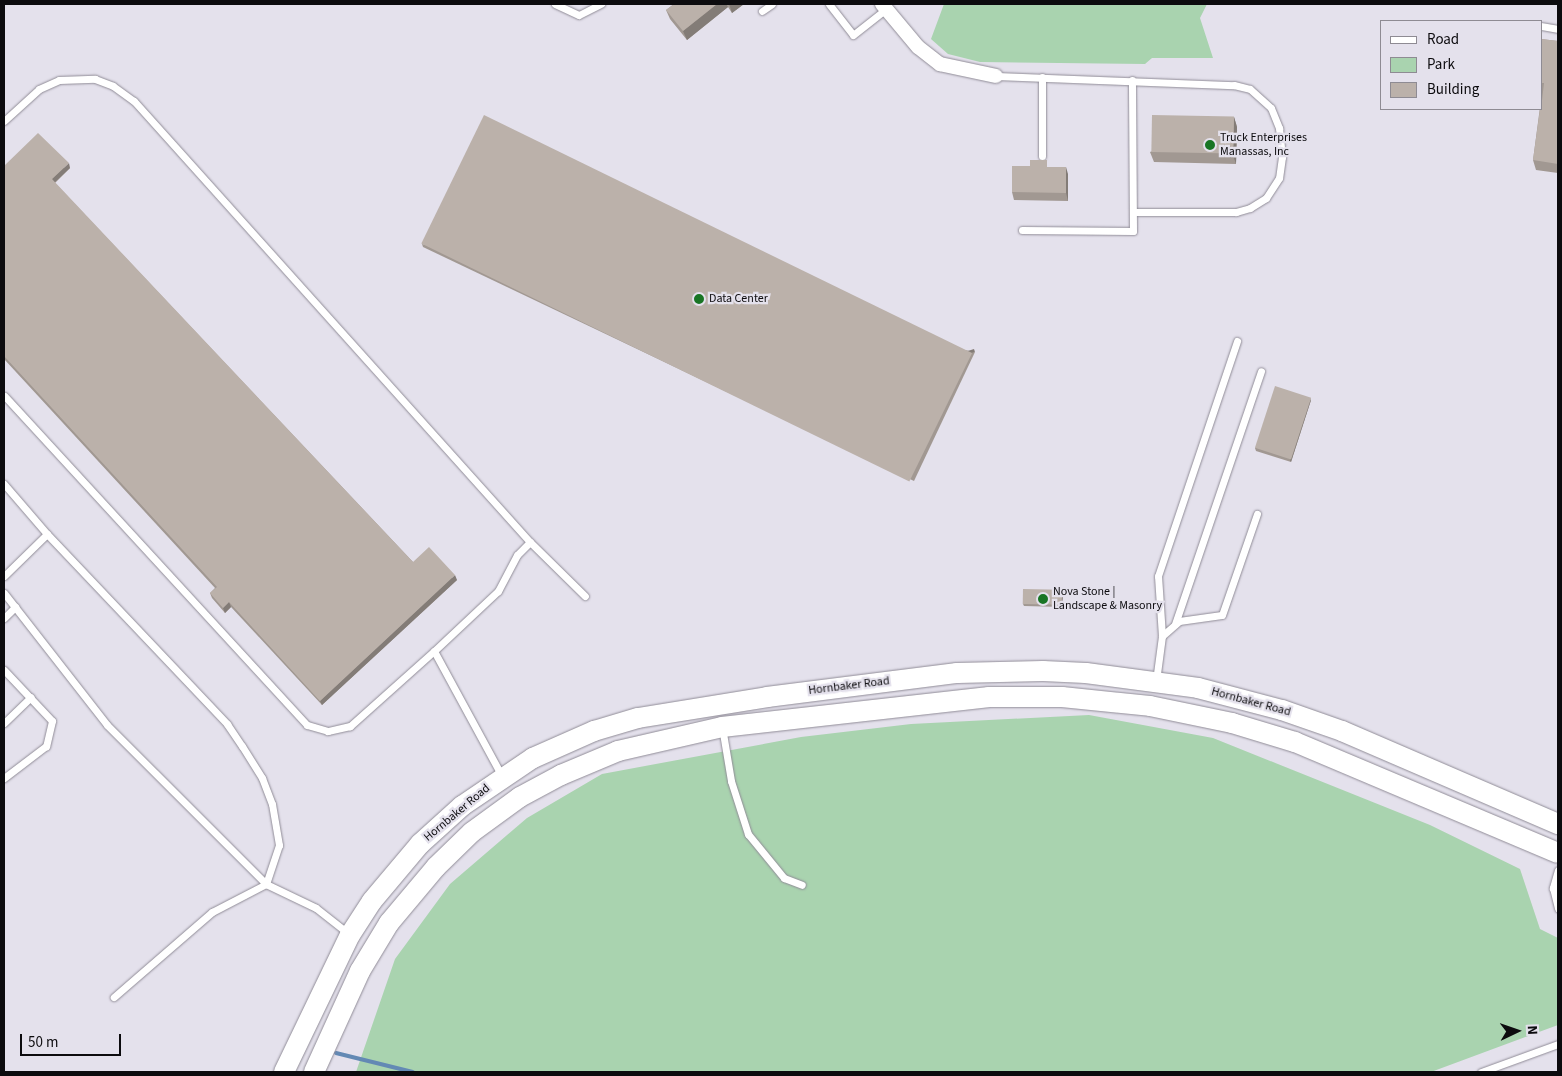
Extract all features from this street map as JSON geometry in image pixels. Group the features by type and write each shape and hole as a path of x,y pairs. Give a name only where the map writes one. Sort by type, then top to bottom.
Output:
{"main road":[{"name":"Hornbaker Road","path":"314,1072 360,970 389,923 436,867 472,832 520,797 561,775 618,752 720,716 957,673 1043,671 1156,681 1237,698 1334,728 1558,824"},
{"name":"Hornbaker Road","path":"284,1072 350,935 372,901 420,844 462,806 502,777 552,748 638,718 720,716 989,697 1062,697 1150,706 1232,723 1295,742 1558,853"}],"street":[{"path":"884,7 918,47 940,64 996,76"}],"lane":[{"path":"555,4 579,16 602,4"},
{"path":"762,12 772,4"},
{"path":"829,4 853,35 884,7"},
{"path":"1542,26 1558,29"},
{"path":"996,76 1234,85 1250,89 1270,108 1282,146 1276,186 1266,198 1250,208 1236,212 1133,212"},
{"path":"1042,77 1042,156"},
{"path":"4,121 39,89 59,80 95,79 113,86 134,101 530,542 585,596"},
{"path":"1022,230 1133,231 1132,80"},
{"path":"1156,681 1162,636 1158,576 1237,341"},
{"path":"1162,636 1175,624 1261,371"},
{"path":"4,396 307,725 328,732 350,726 498,591 517,555 530,542"},
{"path":"4,484 47,534 227,724 262,778 272,804 278,845 266,884 212,912 114,997"},
{"path":"1175,624 1222,615 1257,514"},
{"path":"4,576 47,534"},
{"path":"4,593 107,725 266,884 316,908 350,935"},
{"path":"4,618 15,607"},
{"path":"434,651 502,777"},
{"path":"4,670 48,714 51,734 46,746 4,778"},
{"path":"4,722 31,697"},
{"path":"720,716 732,780 748,834 784,878 802,885"},
{"path":"1558,870 1553,888 1558,908"},
{"path":"1481,1072 1558,1044"}],"green space":[{"path":"944,4 1207,4 1200,18 1213,58 1152,58 1145,64 980,62 948,54 931,39"},
{"path":"1089,715 1213,738 1430,825 1520,869 1540,929 1558,938 1558,1025 1431,1072 356,1072 395,959 450,884 527,818 602,774 801,737 911,724"}],"building":[{"path":"674,4 717,4 683,31 666,10"},
{"path":"1542,39 1558,41 1558,164 1533,160 1540,110 1542,110 1544,83 1542,83"},
{"name":"Data Center","path":"484,115 972,353 909,482 421,244"},
{"path":"1152,115 1234,116 1233,153 1151,152"},
{"path":"38,133 69,163 52,179 413,562 429,547 455,575 320,701 229,602 223,608 210,593 217,587 4,356 4,166"},
{"path":"1030,160 1047,160 1047,167 1066,167 1066,193 1012,192 1012,166 1030,166"},
{"path":"1275,386 1311,398 1291,460 1255,448"},
{"path":"1023,589 1062,590 1062,605 1023,604"}],"waterway":[{"path":"336,1053 413,1072"}],"place":[{"name":"Truck Enterprises Manassas, Inc","path":"1210,145"},
{"name":"Data Center","path":"699,299"},
{"name":"Nova Stone | Landscape & Masonry","path":"1043,599"}]}
